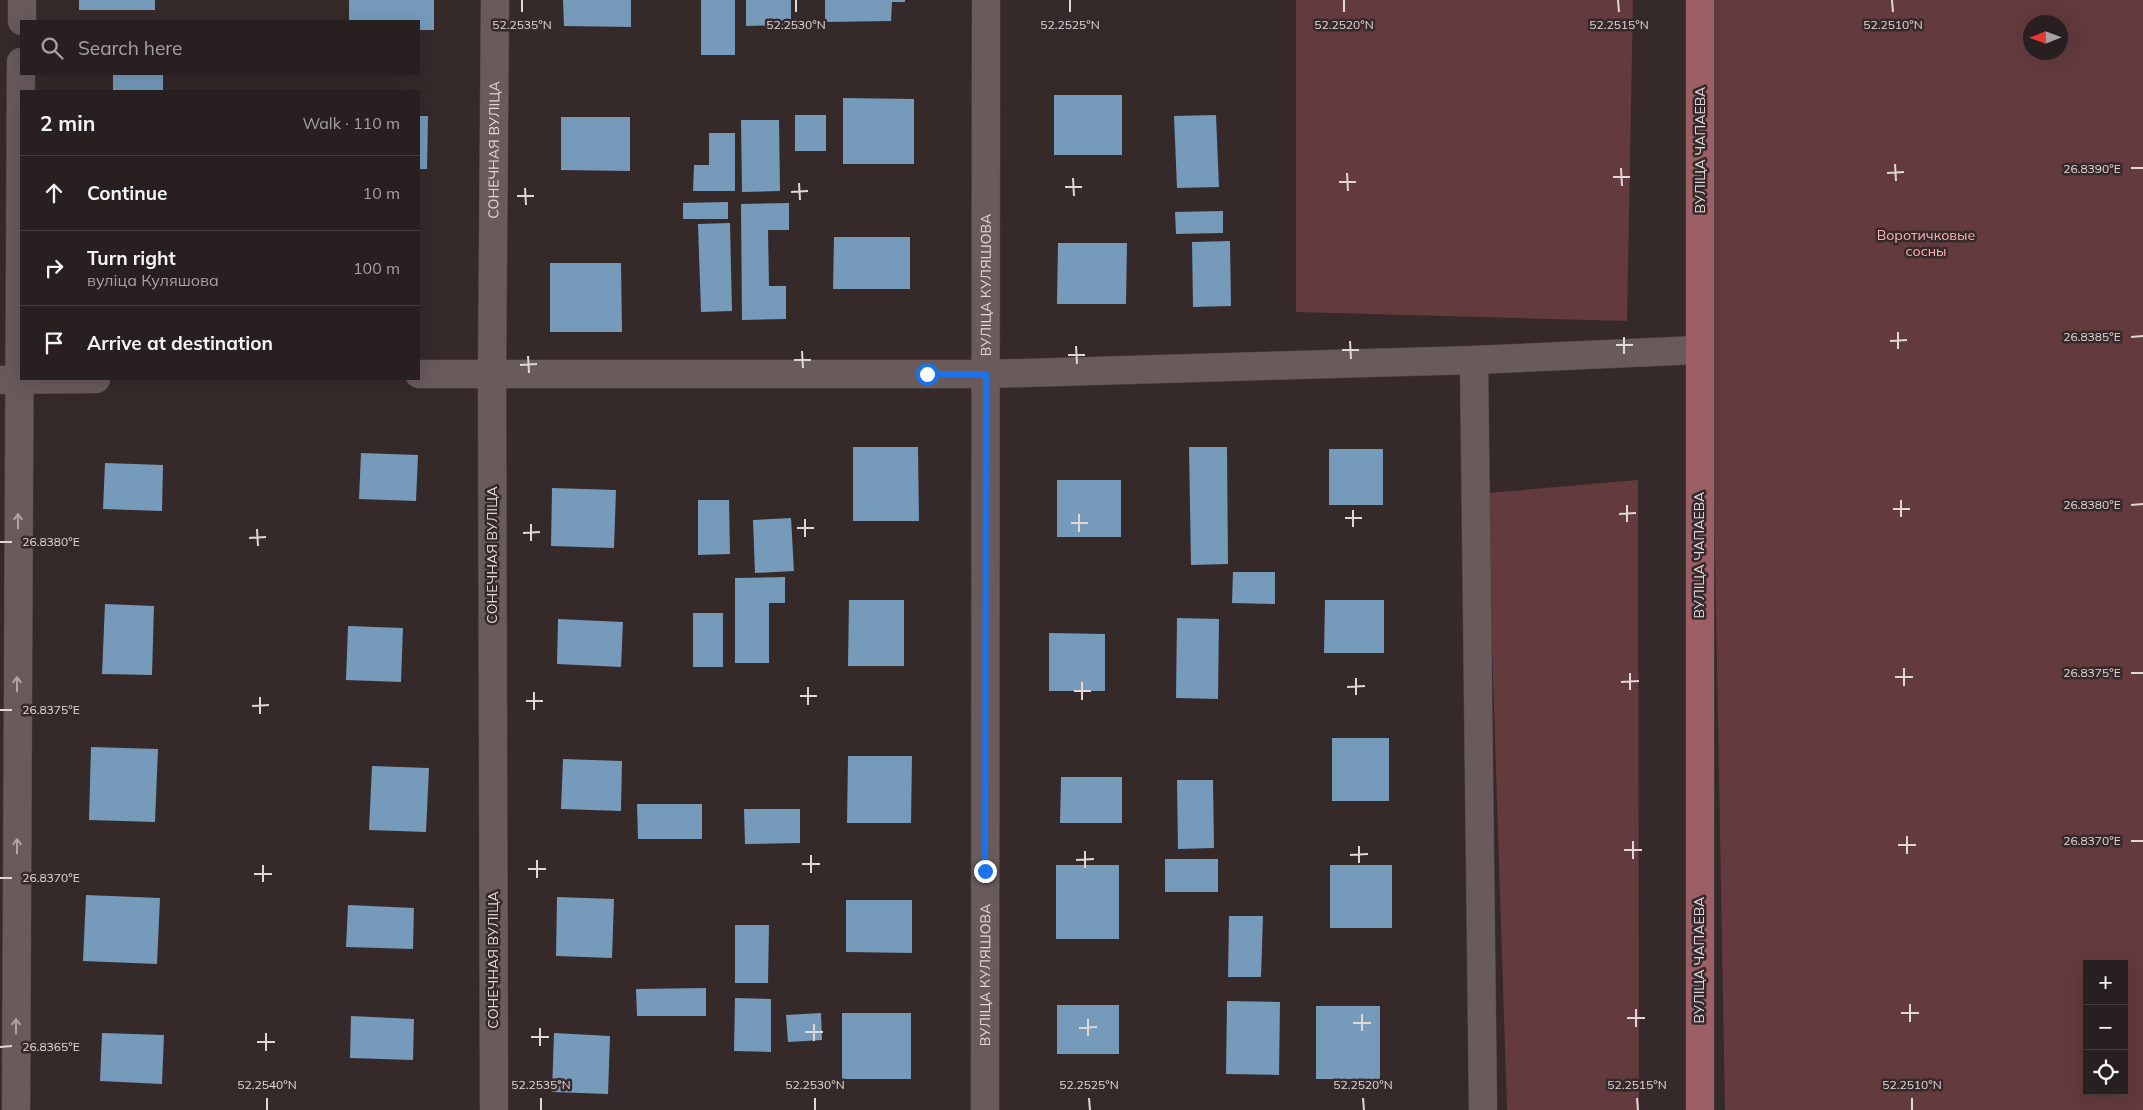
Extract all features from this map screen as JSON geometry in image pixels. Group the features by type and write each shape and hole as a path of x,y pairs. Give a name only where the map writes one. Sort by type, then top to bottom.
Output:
{"main road":[{"name":"ВУЛІЦА ЧАПАЕВА","path":"1700,0 1698,350 1700,1110"}],"street":[{"path":"22,0 22,20"},
{"name":"СОНЕЧНАЯ ВУЛІЦА","path":"494,1110 492,372 495,0"},
{"name":"ВУЛІЦА КУЛЯШОВА","path":"984,1110 986,0"},
{"path":"16,1110 9,380 21,75"},
{"path":"420,374 492,372 986,374 1474,360 1698,350"},
{"path":"1474,360 1483,1110"}],"green space":[{"path":"1296,0 1633,0 1627,321 1296,312"},
{"name":"Воротичковые сосны","path":"1709,0 2143,0 2143,1110 1725,1110 1706,57"},
{"path":"1638,480 1639,1110 1507,1110 1487,493"}],"building":[{"path":"79,0 155,0 155,10 79,10"},
{"path":"349,0 434,0 434,30 420,30 420,20 349,20"},
{"path":"563,0 631,0 631,27 564,26"},
{"path":"701,0 735,0 735,55 701,55"},
{"path":"746,0 791,0 791,25 746,26"},
{"path":"825,0 905,0 905,2 892,2 891,21 825,22"},
{"path":"113,75 163,75 163,90 113,90"},
{"path":"1054,95 1122,95 1122,155 1054,155"},
{"path":"843,98 914,99 914,164 843,164"},
{"path":"795,115 826,115 826,151 795,151"},
{"path":"1216,115 1219,187 1177,188 1174,116"},
{"path":"420,116 428,116 427,169 420,169"},
{"path":"561,117 630,117 630,171 561,170"},
{"path":"741,120 779,120 780,191 742,192"},
{"path":"709,133 735,133 735,191 693,191 694,165 709,165"},
{"path":"728,202 728,219 683,219 683,203"},
{"path":"789,203 789,230 768,230 769,286 786,286 786,319 742,320 741,204"},
{"path":"1223,211 1223,233 1176,234 1175,212"},
{"path":"730,223 732,311 701,312 698,224"},
{"path":"834,237 910,237 910,289 833,289"},
{"path":"1230,241 1231,306 1193,307 1192,242"},
{"path":"1058,243 1127,243 1126,304 1057,304"},
{"path":"550,263 621,263 622,332 550,332"},
{"path":"853,447 918,447 919,521 853,521"},
{"path":"1189,447 1227,447 1228,564 1191,565"},
{"path":"1329,449 1383,449 1383,505 1329,505"},
{"path":"361,453 418,455 416,501 359,499"},
{"path":"105,463 163,465 162,511 103,509"},
{"path":"1057,480 1121,480 1121,537 1057,537"},
{"path":"552,488 616,490 614,548 551,546"},
{"path":"698,500 729,500 730,554 698,555"},
{"path":"791,518 794,571 755,573 753,520"},
{"path":"1233,572 1275,572 1275,604 1232,603"},
{"path":"785,577 785,603 769,603 769,663 735,663 735,578"},
{"path":"849,600 904,600 904,666 848,666"},
{"path":"1325,600 1384,600 1384,653 1324,653"},
{"path":"105,604 154,606 152,675 102,674"},
{"path":"693,613 723,613 723,667 693,667"},
{"path":"1177,618 1219,619 1218,699 1176,698"},
{"path":"558,619 623,622 621,667 557,664"},
{"path":"348,626 403,628 401,682 346,680"},
{"path":"1049,633 1105,634 1105,691 1049,691"},
{"path":"1332,738 1389,738 1389,801 1332,801"},
{"path":"91,747 158,749 155,822 89,820"},
{"path":"848,756 912,756 911,823 847,823"},
{"path":"563,759 622,761 621,811 561,809"},
{"path":"372,766 429,768 426,832 369,830"},
{"path":"1061,777 1122,777 1122,823 1060,823"},
{"path":"1177,780 1213,780 1214,848 1178,849"},
{"path":"637,804 702,804 702,839 638,839"},
{"path":"744,809 800,809 800,843 745,844"},
{"path":"1165,859 1218,859 1218,892 1165,892"},
{"path":"1056,865 1119,865 1119,939 1056,939"},
{"path":"1330,865 1392,865 1392,928 1330,928"},
{"path":"86,895 160,898 157,964 83,961"},
{"path":"557,897 614,899 612,958 556,956"},
{"path":"846,900 912,900 912,953 846,952"},
{"path":"348,905 414,908 413,949 346,947"},
{"path":"1229,916 1263,916 1261,977 1228,977"},
{"path":"735,925 769,925 768,983 735,983"},
{"path":"706,988 706,1016 637,1016 636,989"},
{"path":"735,998 771,999 771,1052 734,1051"},
{"path":"1227,1001 1280,1002 1279,1075 1226,1074"},
{"path":"1057,1005 1119,1005 1119,1054 1057,1054"},
{"path":"1316,1006 1380,1006 1380,1079 1316,1079"},
{"path":"821,1013 822,1040 788,1042 786,1015"},
{"path":"842,1013 911,1013 911,1079 842,1079"},
{"path":"351,1016 414,1019 413,1060 350,1058"},
{"path":"102,1033 164,1035 162,1084 100,1081"},
{"path":"554,1033 610,1036 608,1094 552,1092"}],"route":[{"path":"927,374 986,374 985,871"}]}
